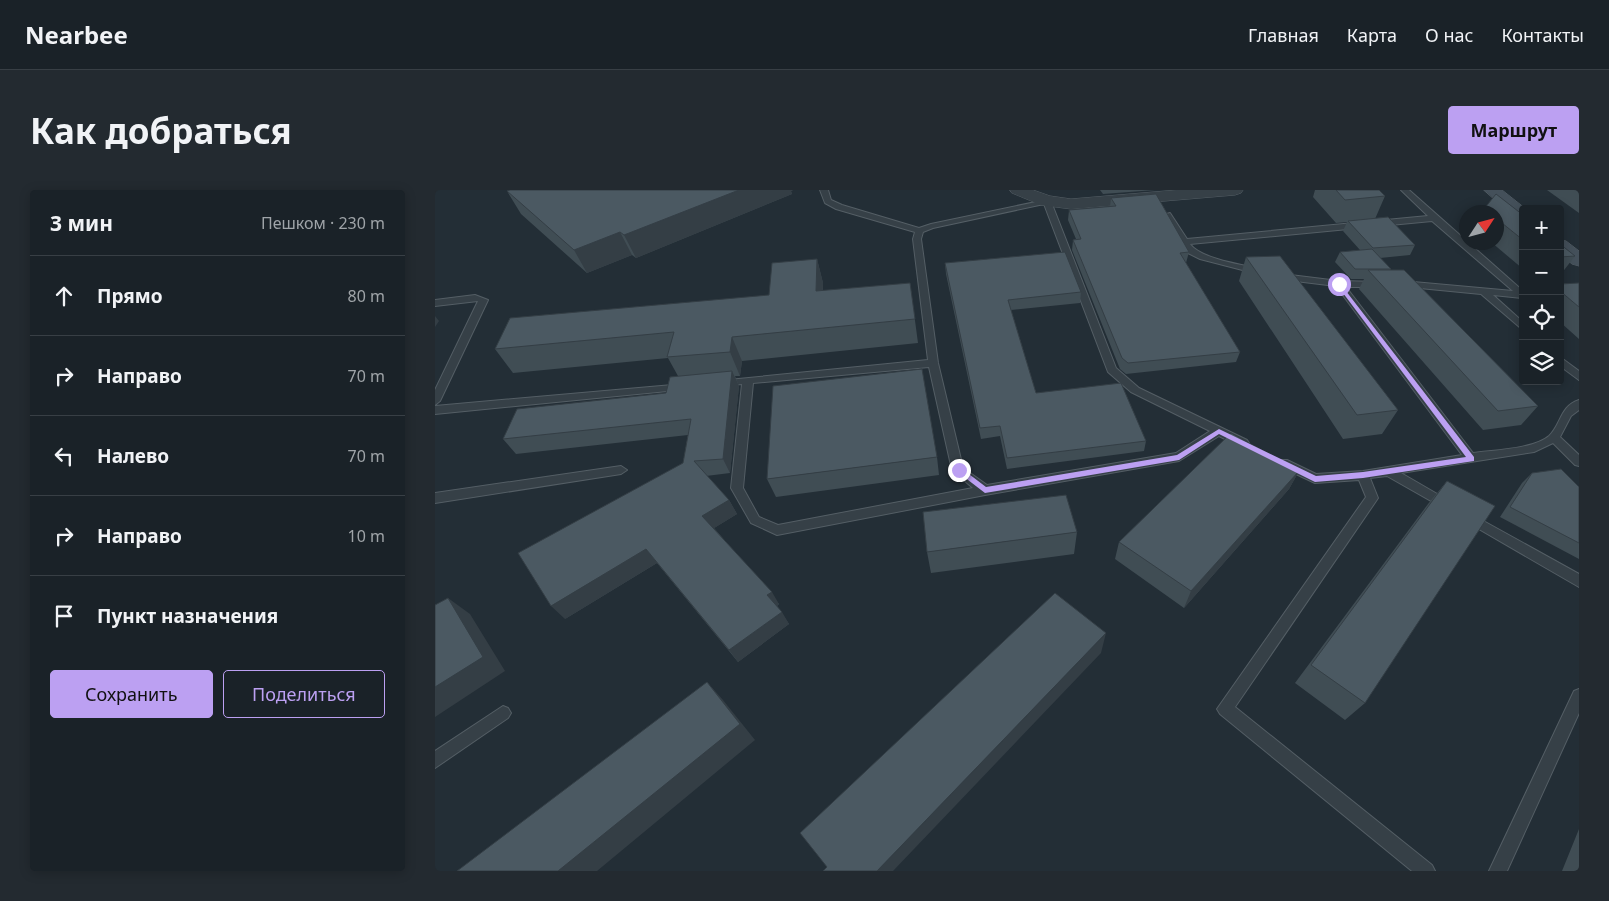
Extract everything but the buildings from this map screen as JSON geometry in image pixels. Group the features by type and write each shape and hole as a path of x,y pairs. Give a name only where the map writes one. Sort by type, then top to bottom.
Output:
{"main road":[{"path":"1492,190 1519,212"}],"street":[{"path":"1018,190 1047,201 1071,204 1165,194 1235,190"}],"lane":[{"path":"824,190 828,201 839,207 919,231 931,226 1047,201 1111,370 1135,390 1250,446"},
{"path":"1405,190 1519,292"},
{"path":"1165,194 1184,242 1191,251 1203,257 1272,275 1339,284 1415,284 1519,295"},
{"path":"1184,242 1434,218"},
{"path":"919,231 917,239 933,363 959,470 985,490"},
{"path":"1339,284 1471,459"},
{"path":"1483,291 1519,323"},
{"path":"435,303 475,298 483,300 435,401"},
{"path":"435,410 933,363"},
{"path":"1564,364 1579,377"},
{"path":"748,381 737,488 755,520 777,530 985,490 1179,457 1219,431"},
{"path":"1274,458 1315,479 1363,475 1534,448 1554,438 1567,414 1579,404"},
{"path":"1554,438 1579,462"},
{"path":"435,498 621,470"},
{"path":"1388,471 1579,581"},
{"path":"1363,475 1372,498 1225,709 1426,871"},
{"path":"1498,871 1579,696"},
{"path":"435,760 503,713"}],"route":[{"path":"959,470 985,490 1179,457 1219,431 1315,479 1363,475 1471,459 1339,284"}]}
